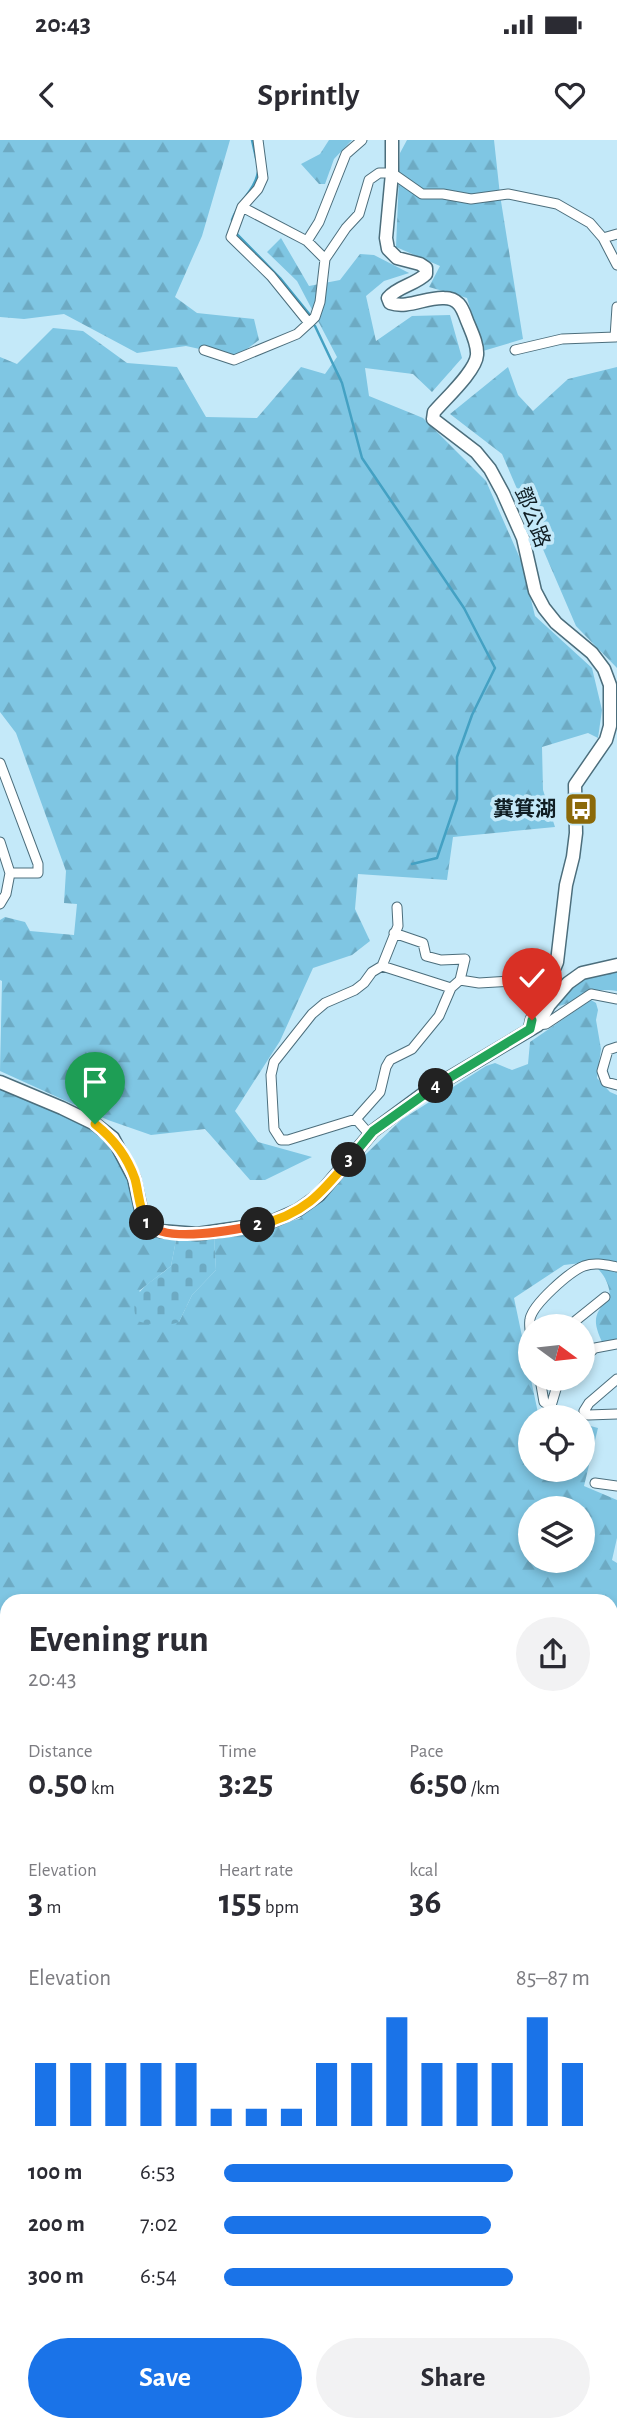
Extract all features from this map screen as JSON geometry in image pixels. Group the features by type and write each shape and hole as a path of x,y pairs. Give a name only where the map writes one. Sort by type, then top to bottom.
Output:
{"street":[{"path":"258,140 263,178 258,189 242,207 231,237 271,276 309,323"},
{"path":"307,241 319,222 346,154 362,140"},
{"name":"鄧公路","path":"392,140 386,238 388,249 397,258 420,264 426,268 426,274 419,281 393,292 388,298 390,303 398,306 444,298 455,300 462,306 477,347 473,366 434,411 433,419 476,452 489,469 523,538 535,592 556,623 592,653 604,668 610,685 610,726 606,740 575,785 576,833 566,885 557,962 532,1020 534,1027"},
{"path":"204,350 234,360 297,334 316,317 325,258 359,214 369,180 379,173 392,173 422,194 471,198 508,194 557,204 590,223 614,249 617,265"},
{"path":"242,207 307,241 325,258"},
{"path":"603,238 617,234"},
{"path":"515,350 562,339 615,337 617,307"},
{"path":"0,763 38,873 10,873"},
{"path":"0,842 10,873 6,894 0,904"},
{"path":"394,933 423,943 426,956 441,960 465,960 460,979 451,988 439,1016 412,1049 390,1060 380,1092 356,1119 332,1128 281,1140 274,1129 271,1075 274,1062 312,1014 325,1003 355,990 382,965 394,933 398,926 397,907"},
{"path":"382,965 451,988"},
{"path":"534,1027 568,983 583,973 617,965"},
{"path":"460,979 479,983 512,981 545,989"},
{"path":"0,1082 95,1124 113,1138 134,1178 142,1214 149,1227 160,1231 197,1234 273,1222 299,1210 319,1195 370,1135 428,1091 534,1027 546,1024 591,994 617,999"},
{"path":"617,1047 608,1050 602,1071 606,1082 617,1085"},
{"path":"356,1119 370,1135"},
{"path":"532,1314 535,1308 567,1276 584,1266 593,1264 617,1267"},
{"path":"584,1314 605,1297"},
{"path":"595,1348 617,1344"},
{"path":"617,1379 589,1403 584,1411 588,1415 596,1416 617,1414"},
{"path":"542,1391 544,1402 551,1406 555,1391"},
{"path":"595,1483 617,1486"}],"green space":[{"path":"0,140 230,140 202,236 175,297 197,313 254,319 259,340 236,357 186,346 137,353 64,314 24,319 0,317"},
{"path":"329,140 352,140 334,159 325,184 319,184 301,164 320,154"},
{"path":"407,140 494,140 523,339 483,351 467,298 429,287 440,266 396,247 400,153"},
{"path":"281,238 309,286 340,280 360,254 374,255 409,273 384,281 366,296 376,341 412,316 450,315 462,358 432,392 413,374 365,368 369,396 423,418 486,481 522,563 535,616 592,668 602,710 598,738 588,733 542,747 543,790 555,827 453,837 447,880 358,874 355,909 370,941 352,955 313,968 280,1041 235,1111 258,1142 312,1157 265,1180 250,1180 205,1129 151,1135 108,1120 0,1071 0,920 5,917 25,922 30,931 74,935 77,904 64,903 66,871 16,733 0,712 0,357 17,364 53,328 83,331 127,363 177,367 206,417 257,418 301,367 325,374 337,357 297,281 267,252"},
{"path":"508,367 518,395 533,411 568,379 617,367 617,668 576,626 502,454 450,414"},
{"path":"617,970 617,991 600,990 559,1006 556,1003 569,988 582,979"},
{"path":"591,1000 596,1003 601,1049 597,1078 610,1092 617,1095 617,1339 602,1342 599,1334 596,1318 610,1296 604,1277 590,1262 564,1265 514,1298 518,1317 518,1391 533,1391 536,1405 518,1405 518,1482 585,1482 584,1486 617,1500 617,1538 612,1560 617,1563 617,1594 0,1594 0,1085 101,1134 116,1153 143,1221 177,1235 171,1266 139,1291 179,1322 192,1295 216,1270 214,1236 299,1219 401,1120 486,1066 495,1063 512,1070 528,1064 530,1042"},
{"path":"177,1235 214,1236 216,1270 192,1295 179,1322 153,1325 137,1321 135,1302 138,1295 171,1266"}],"waterway":[{"path":"252,140 256,158"},
{"path":"232,220 254,185 258,172"},
{"path":"235,232 280,278 310,315"},
{"path":"315,326 342,383 362,458 464,608 495,668 472,715 457,757 457,799 437,858 412,864"}],"place":[{"name":"糞箕湖","path":"581,809"}],"route":[{"path":"95,1124 113,1138 125,1159 134,1178 142,1214 149,1227 160,1231 197,1234 273,1222 299,1210 319,1195 373,1131 428,1091 530,1029 532,1020"}]}
